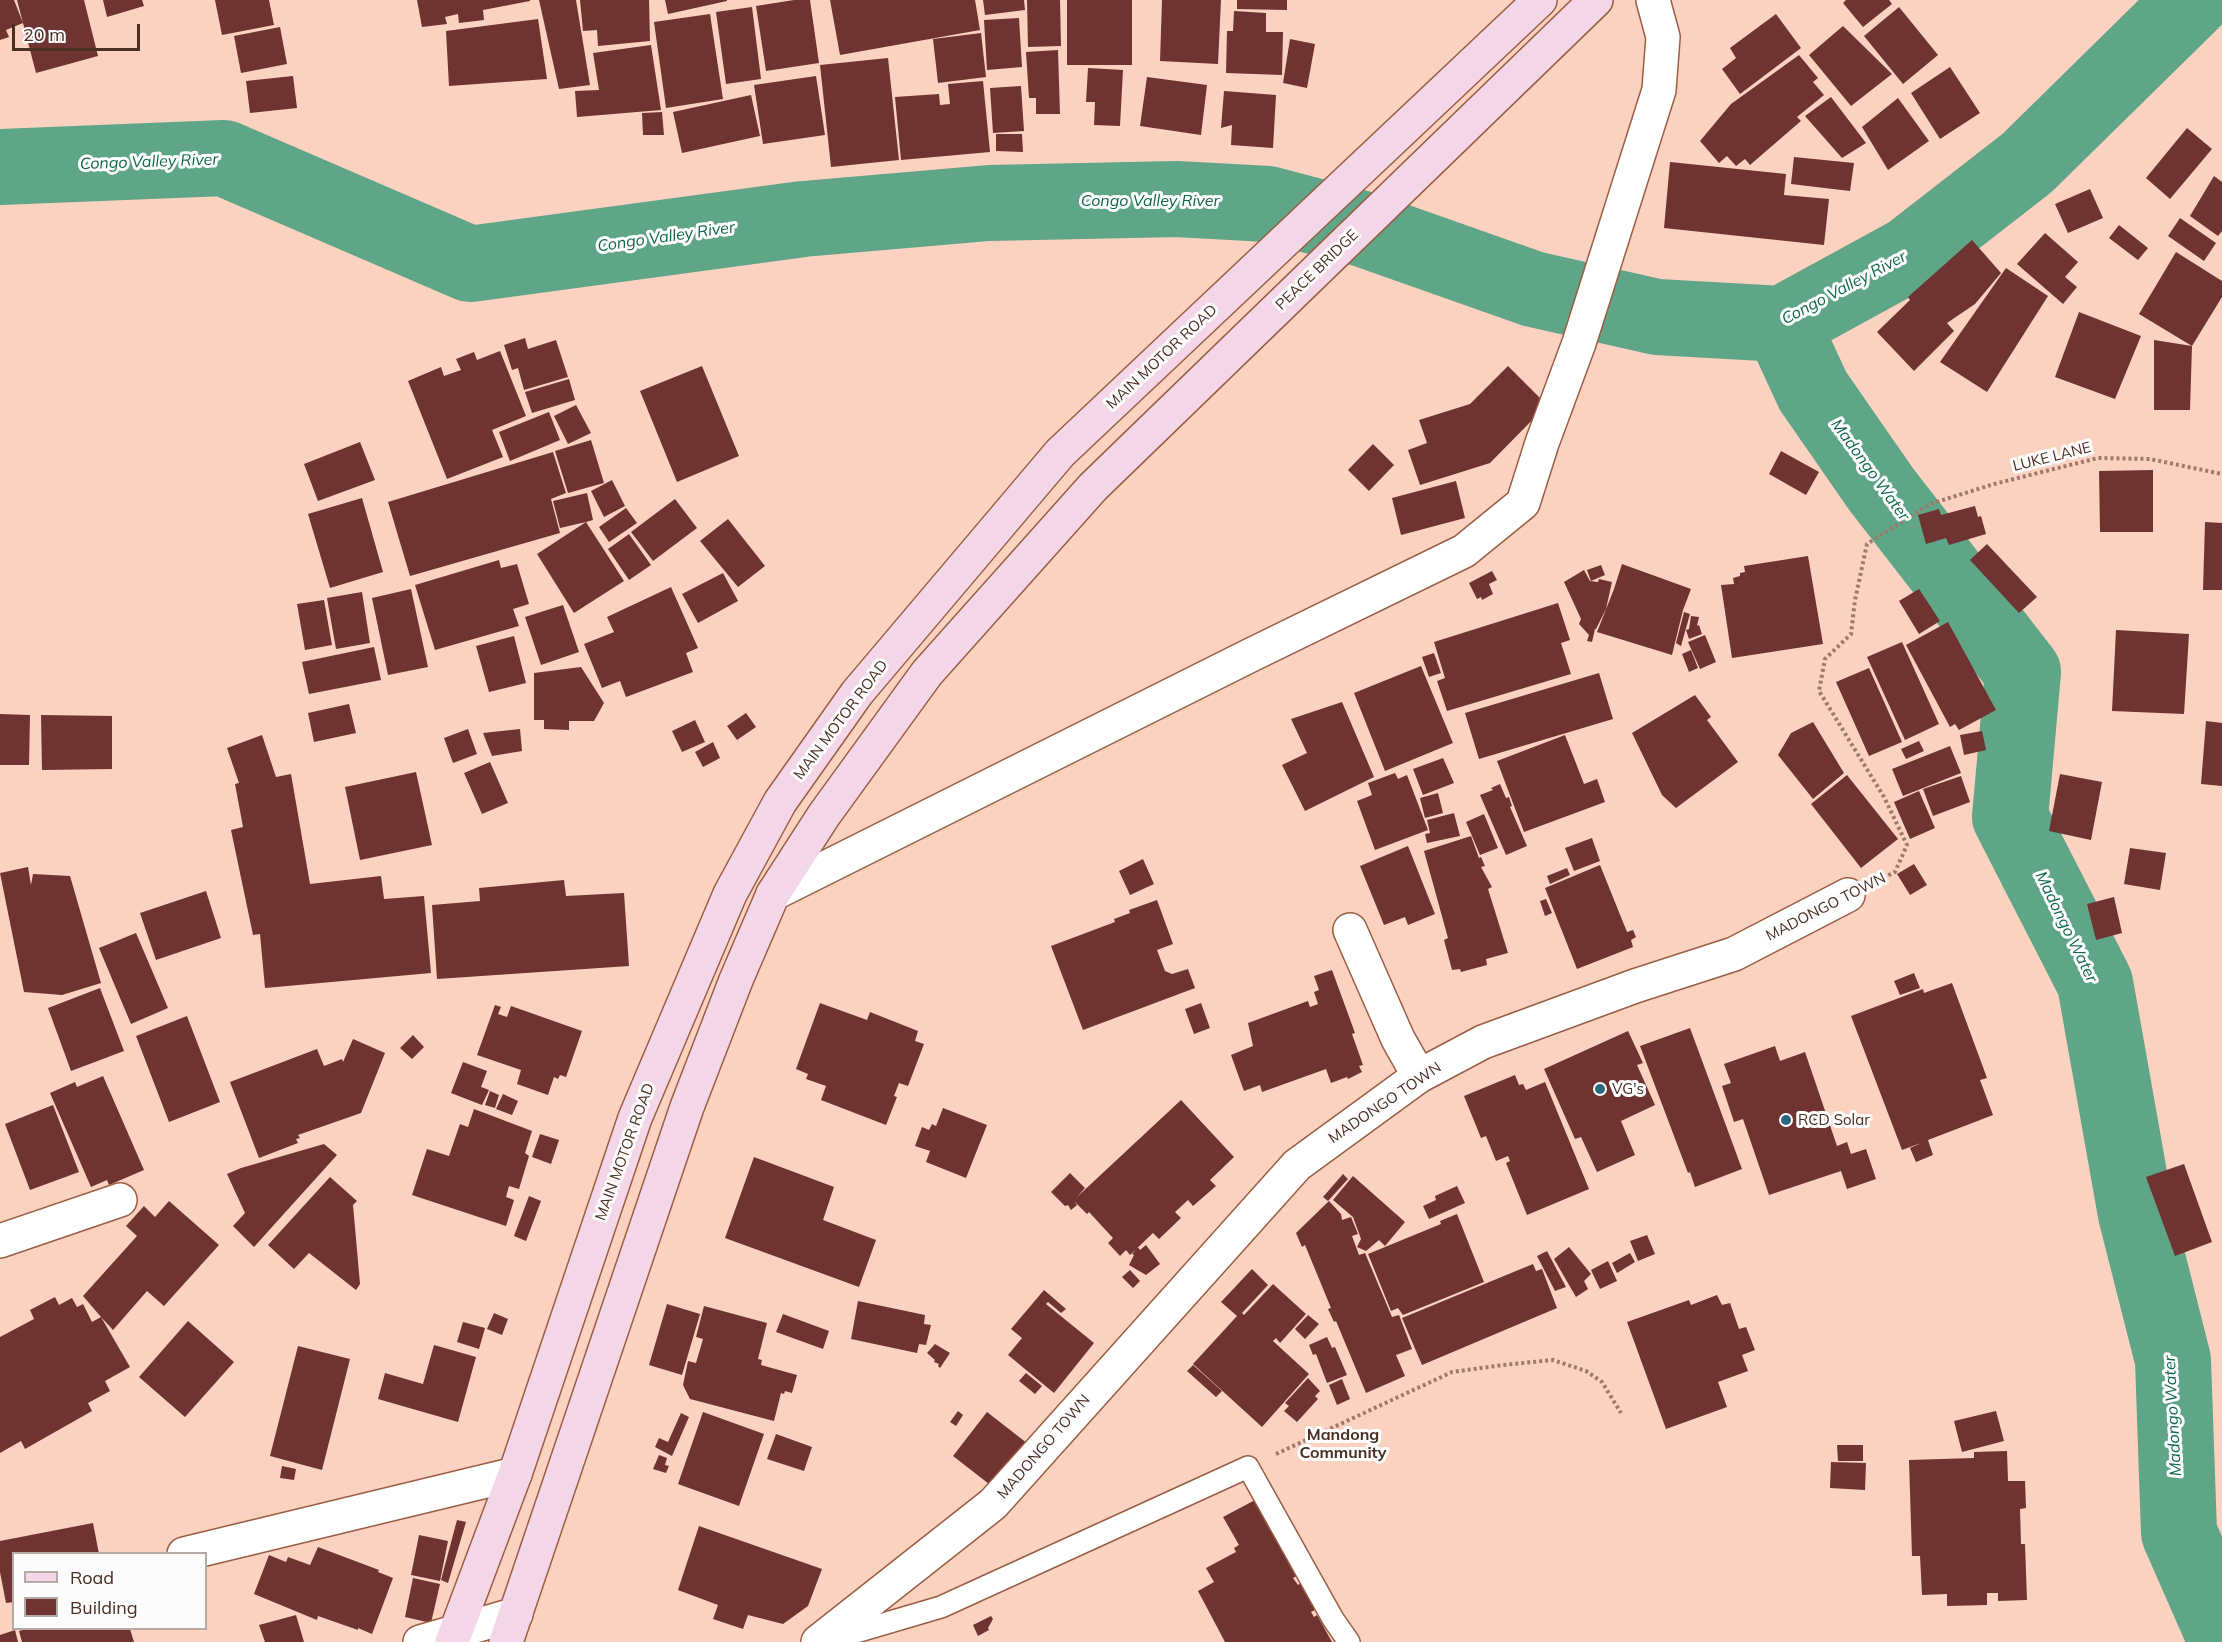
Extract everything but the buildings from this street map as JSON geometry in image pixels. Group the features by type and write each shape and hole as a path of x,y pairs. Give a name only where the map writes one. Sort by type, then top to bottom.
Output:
{"main road":[{"name":"MAIN MOTOR ROAD","path":"453,1637 515,1474 635,1118 730,894 780,802 857,693 1060,453 1540,0"},
{"name":"PEACE BRIDGE","path":"773,894 824,815 927,673 1093,487 1596,0"},
{"path":"511,1628 687,1107 735,980 773,894"}],"street":[{"path":"773,894 1464,551 1523,503 1542,443 1579,343 1659,90 1663,38 1653,0"},
{"name":"MADONGO TOWN","path":"818,1642 993,1504 1297,1164 1419,1076 1483,1042 1635,986 1734,954 1848,895"},
{"path":"1350,930 1398,1040 1419,1076"},
{"path":"0,1241 120,1200"},
{"path":"192,1552 515,1474"},
{"path":"420,1642 511,1628"}],"lane":[{"path":"823,1642 941,1606 1248,1467 1333,1619 1349,1642"}],"path":[{"name":"LUKE LANE","path":"1867,544 1930,504 1994,484 2098,458 2150,459 2222,474"},
{"name":"MADONGO TOWN","path":"1848,895 1895,872 1906,845 1884,797 1819,691 1825,659 1851,634 1855,600 1867,544"},
{"path":"1248,1467 1452,1372 1552,1360 1586,1371 1602,1382 1621,1413"}],"waterway":[{"name":"Congo Valley River","path":"0,167 224,158 470,264 803,219 989,203 1177,199 1268,204 1363,229 1533,289 1657,317 1782,324 1910,254 2027,163 2193,0"},
{"name":"Madongo Water","path":"1782,324 1813,391 1881,489 2023,672 2010,817 2095,983 2136,1214 2173,1360 2179,1533 2222,1631"}],"place":[{"name":"VG's","path":"1600,1089"},
{"name":"RCD Solar","path":"1786,1120"}],"district":[{"name":"Mandong Community","path":"1343,1444"}]}
